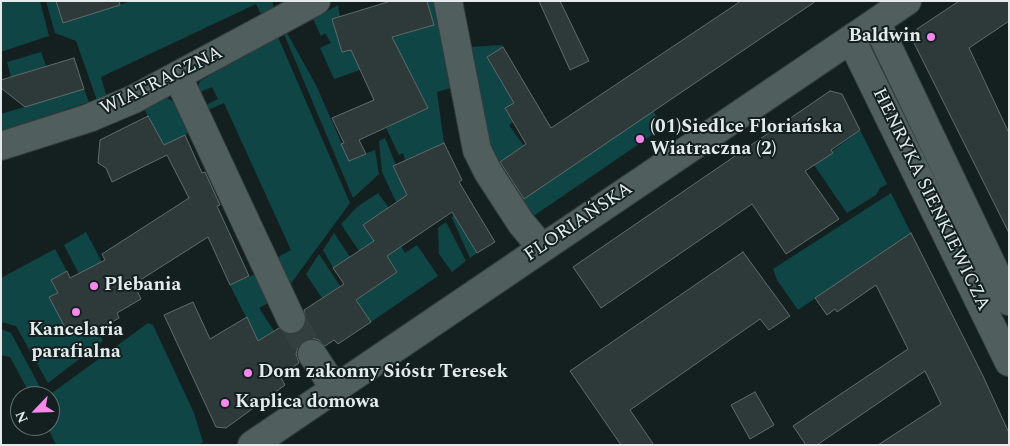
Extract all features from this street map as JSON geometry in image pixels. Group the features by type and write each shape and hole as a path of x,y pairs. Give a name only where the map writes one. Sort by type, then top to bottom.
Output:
{"street":[{"name":"WIATRACZNA","path":"1,146 89,118 178,77 316,1"},
{"path":"448,1 477,150 488,172 521,223 542,248"},
{"name":"FLORIAŃSKA","path":"252,445 907,1"},
{"name":"HENRYKA SIENKIEWICZA","path":"876,22 1009,301"},
{"name":"HENRYKA SIENKIEWICZA","path":"851,39 1009,362"},
{"path":"178,77 291,319"},
{"path":"312,354 335,389"}],"shaded area":[{"path":"1,1 40,1 49,36 1,52"},
{"path":"46,1 56,1 63,23 132,1 272,1 274,8 265,16 261,14 256,4 101,77 107,98 97,100 76,41 55,33"},
{"path":"427,1 433,1 451,88 437,92 444,143 405,160 403,153 399,155 386,128 428,108 412,76 362,73 360,70 334,79 320,48 331,43 325,33 321,36 313,19 338,5 340,17 332,19 342,52 434,25"},
{"path":"287,33 316,85 349,160 375,150 379,174 353,198 284,34"},
{"path":"278,37 350,203 289,286 274,268 280,256 291,250 224,103 208,110 204,106 218,99 212,87 198,93 197,90 200,81"},
{"path":"502,45 503,47 487,57 514,103 505,108 513,122 509,125 524,146 496,165 483,129 469,47"},
{"path":"41,52 46,66 11,77 7,62"},
{"path":"84,89 89,102 1,131 1,114"},
{"path":"167,98 176,103 190,133 164,145 144,109"},
{"path":"653,111 664,127 532,217 521,201"},
{"path":"860,130 887,184 880,188 876,195 847,213 814,165"},
{"path":"385,138 396,165 393,167 407,195 396,202 382,172 379,141"},
{"path":"378,193 389,208 363,225 374,241 359,251 341,224 357,207"},
{"path":"891,193 911,233 798,310 777,280 773,269"},
{"path":"470,200 473,206 455,217 477,253 470,258 452,218 455,209"},
{"path":"446,222 466,261 452,272 439,254 438,228"},
{"path":"86,232 105,268 79,274 64,245"},
{"path":"334,233 350,257 333,268 323,250"},
{"path":"417,245 438,276 371,322 356,300 397,272 387,256 401,246 405,253"},
{"path":"55,249 67,271 51,280 58,293 50,297 95,324 103,341 48,383 16,326 1,322 1,278"},
{"path":"319,254 340,286 322,298 306,274"},
{"path":"253,275 260,276 272,301 259,308 274,331 258,341 230,285"},
{"path":"148,323 153,325 194,413 203,442 199,445 56,445 52,436 60,436 60,387"},
{"path":"1,329 11,333 39,386 26,386 10,357 1,355"}],"building":[{"path":"56,1 119,1 120,5 63,23"},
{"path":"391,1 427,1 434,25 392,37 428,108 359,140 366,154 349,161 341,144 344,143 332,118 374,100 351,50 342,52 332,19"},
{"path":"539,1 560,1 589,61 570,70"},
{"path":"741,1 816,1 524,199 500,162 526,144 505,108 514,103 487,57 503,47 551,128"},
{"path":"959,1 1009,1 1009,21 969,48 1009,133 1009,233 914,43 917,29"},
{"path":"74,58 84,89 25,107 1,88 1,80"},
{"path":"830,91 842,94 860,130 831,150 833,153 805,171 839,219 786,254 752,204 601,308 573,267"},
{"path":"148,116 164,145 185,135 202,173 205,172 220,205 217,206 249,276 230,285 208,237 134,284 141,299 117,313 119,318 98,330 95,324 70,337 49,297 58,293 51,280 67,271 70,278 105,260 102,254 189,198 167,155 112,182 106,168 98,163 100,140"},
{"path":"444,143 462,180 459,182 495,242 477,253 452,212 387,256 397,272 356,300 371,322 338,344 334,340 325,346 319,340 312,338 303,341 298,347 296,354 299,363 280,376 285,385 226,428 216,427 164,315 193,302 210,339 247,317 258,341 279,328 289,334 298,333 306,321 304,310 344,284 333,268 374,241 363,225 407,195 393,166"},
{"path":"911,233 983,376 1009,433 1009,445 878,445 941,404 925,371 817,445 806,445 793,426 908,349 876,285 837,312 835,309 827,315 815,298"},
{"path":"743,252 790,316 769,330 760,319 630,410 654,445 621,445 570,371"},
{"path":"755,392 774,425 750,439 731,405"}],"tunnel":[{"path":"291,319 312,354"}],"place":[{"name":"Baldwin","path":"931,37"},
{"name":"(01)Siedlce Floriańska Wiatraczna (2)","path":"640,139"},
{"name":"Plebania","path":"94,286"},
{"name":"Kancelaria parafialna","path":"76,312"},
{"name":"Dom zakonny Sióstr Teresek","path":"248,373"},
{"name":"Kaplica domowa","path":"225,403"}]}
